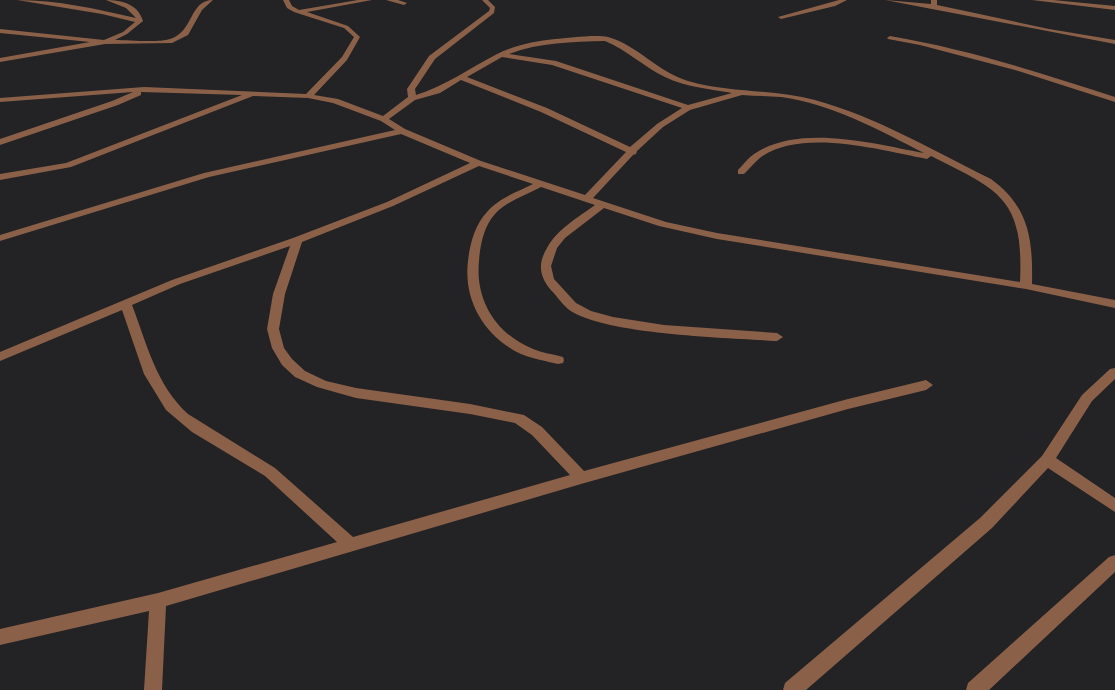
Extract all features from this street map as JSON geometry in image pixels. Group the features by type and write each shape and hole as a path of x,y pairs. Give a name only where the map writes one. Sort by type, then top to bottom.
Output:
{"street":[{"path":"20,0 102,12 140,21"},
{"path":"109,0 132,8 139,15 140,21"},
{"path":"0,31 105,42 144,43 177,40 186,34 199,9 210,0"},
{"path":"286,0 289,7 298,12 346,27 357,37 354,46 328,78 308,96"},
{"path":"298,12 369,0"},
{"path":"389,0 404,3"},
{"path":"412,98 411,89 432,58 492,12 493,8 486,0"},
{"path":"781,17 833,5 844,0"},
{"path":"888,0 934,3 1049,31 1115,42"},
{"path":"1035,0 1115,8"},
{"path":"0,60 105,42 125,34 140,21"},
{"path":"890,38 920,43 1018,68 1115,100"},
{"path":"384,119 412,98 437,91 501,55 537,42 606,39 620,45 655,69 677,80 744,93 781,95 835,109 887,130 939,158 988,181 1004,192 1012,202 1022,221 1026,286"},
{"path":"501,55 553,63 688,107"},
{"path":"462,78 544,110 633,152"},
{"path":"0,142 115,103 144,89"},
{"path":"0,100 144,89 308,96 335,101 384,119 402,131 478,163 663,224 718,236 1026,286 1115,304"},
{"path":"0,177 68,165 254,93"},
{"path":"587,199 633,152 670,119 688,107 744,93"},
{"path":"0,238 207,175 402,131"},
{"path":"741,172 749,160 764,151 790,143 812,141 847,142 939,158"},
{"path":"0,357 176,282 297,240 390,204 478,163"},
{"path":"540,184 498,208 482,226 477,239 471,273 472,286 484,315 504,338 522,350 558,360"},
{"path":"602,204 561,236 552,248 545,266 549,280 572,306 587,314 613,321 656,328 776,337"},
{"path":"297,240 279,294 273,329 283,355 300,374 322,384 356,393 470,409 519,419 537,431 582,478"},
{"path":"125,303 156,383 162,396 174,411 268,471 306,501 328,525 352,546"},
{"path":"792,690 986,523 1047,460 1087,398 1115,372"},
{"path":"0,637 158,601 582,478 848,404 926,385"},
{"path":"1047,460 1115,506"},
{"path":"975,690 1115,562"},
{"path":"153,690 158,601"}]}
